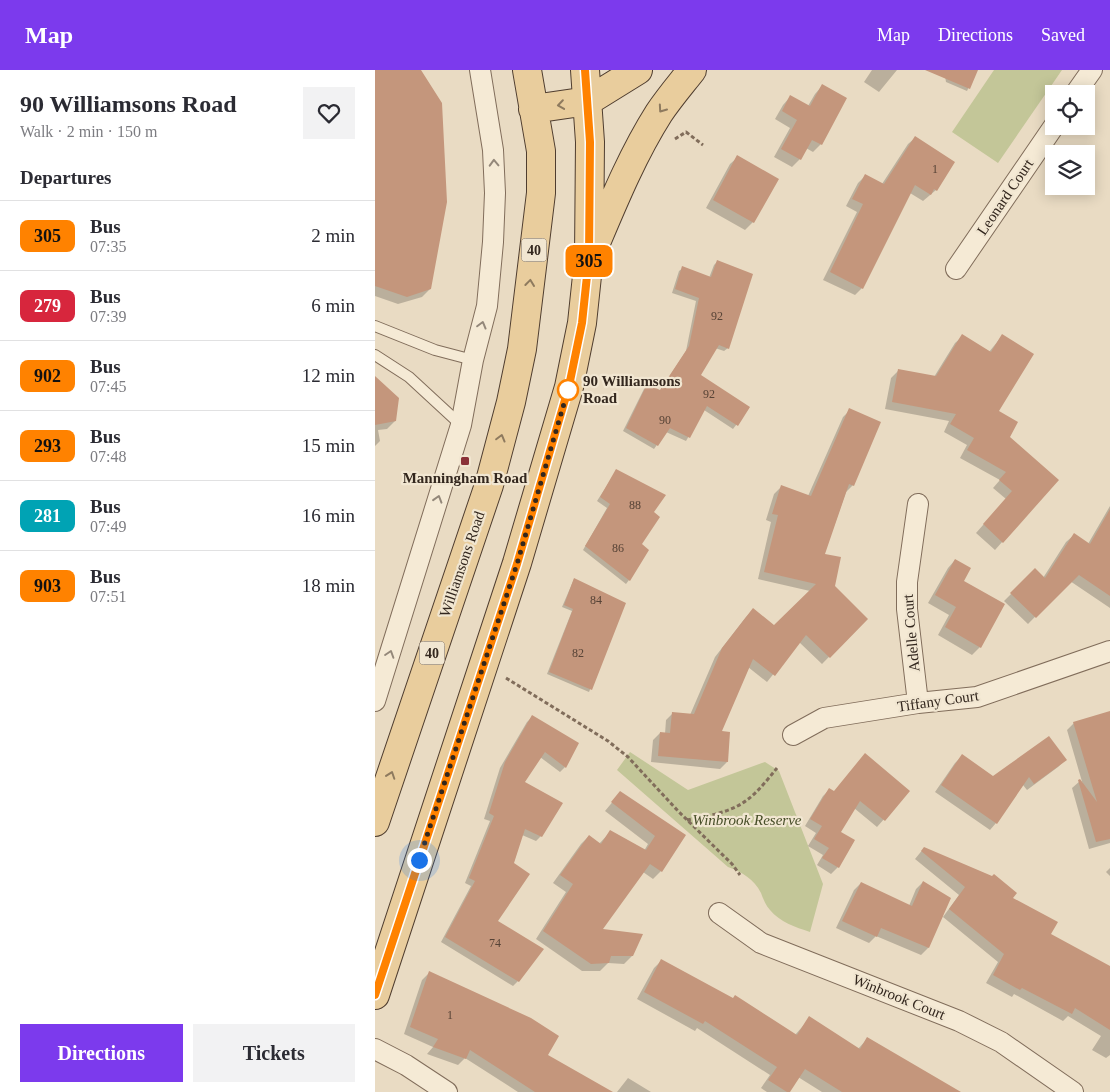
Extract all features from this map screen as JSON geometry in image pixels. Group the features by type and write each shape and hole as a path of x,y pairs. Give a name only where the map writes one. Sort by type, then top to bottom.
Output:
{"main road":[{"name":"40","path":"527,70 533,109"},
{"path":"375,995 517,564 568,392 582,323 589,257 590,142 585,70"},
{"path":"533,109 588,101 638,70"},
{"path":"589,257 617,193 651,125 691,70"},
{"name":"Williamsons Road","path":"375,822 489,485 511,402 522,349 541,193 541,151 533,109"}],"street":[{"path":"375,701 461,425 473,360 487,306 495,193 493,150 480,70"},
{"path":"1081,85 1092,70"},
{"name":"Leonard Court","path":"956,269 1048,135"},
{"name":"Adelle Court","path":"918,504 907,582 907,609 918,703"},
{"name":"Tiffany Court","path":"793,735 824,718 918,703 977,697 1110,651"},
{"name":"Winbrook Court","path":"719,913 761,942 959,1021 993,1038 1073,1092"},
{"path":"375,1049 406,1065 447,1092"}],"lane":[{"path":"375,326 435,350 473,360"},
{"path":"375,355 409,377 461,425"}],"path":[{"path":"675,139 687,132 703,145"},
{"path":"506,678 608,741 628,757 687,820 732,864 740,875"},
{"path":"687,820 735,807 747,800 777,768"}],"green space":[{"path":"994,70 1062,70 1052,85 1045,85 1045,95 998,163 952,132"},
{"name":"Winbrook Reserve","path":"630,752 688,790 765,762 779,771 823,884 810,932 778,918 767,906 758,888 751,880 728,867 617,770"}],"building":[{"path":"375,70 421,70 442,103 447,202 431,289 407,297 375,286"},
{"path":"925,70 978,70 970,89"},
{"path":"822,84 847,98 822,145 812,140 801,160 781,149 797,120 782,111 790,95 810,106"},
{"path":"915,136 955,162 937,191 934,189 931,195 915,185 863,289 830,272 863,204 852,199 865,174 884,184"},
{"path":"737,155 779,179 754,223 713,200"},
{"path":"717,260 753,274 729,349 719,345 701,375 750,407 738,426 707,406 690,438 670,428 658,446 626,428 647,384 660,390 689,346 699,298 675,289 682,266 711,277"},
{"path":"962,334 991,352 1002,334 1034,354 999,411 1018,422 1010,437 1059,480 1003,543 983,524 1012,491 999,480 1006,472 967,450 974,438 950,424 956,414 892,402 898,369 936,376"},
{"path":"375,376 399,398 396,421 375,425"},
{"path":"849,408 881,422 854,486 849,484 825,554 841,557 835,586 868,619 830,658 806,635 775,676 753,659 722,731 730,732 728,762 658,756 660,732 670,733 672,712 694,714 722,648 753,608 774,625 816,584 764,572 778,515 772,514 781,485 811,496"},
{"path":"616,469 666,495 654,512 660,517 642,544 649,550 630,581 585,546 610,504 600,497"},
{"path":"1110,509 1110,596 1079,575 1036,618 1010,593 1035,568 1045,578 1074,533 1090,544"},
{"path":"955,559 971,568 964,581 1005,604 981,648 945,627 956,607 935,595"},
{"path":"574,578 626,603 592,690 549,672 573,609 564,605"},
{"path":"1110,711 1110,839 1096,842 1078,780 1080,779 1097,802 1073,722"},
{"path":"532,715 579,743 566,768 545,752 525,782 563,803 542,837 525,829 514,863 530,874 498,921 544,949 519,982 445,937 475,881 469,878 494,816 489,813 505,762"},
{"path":"1049,736 1067,760 1034,784 1029,777 997,824 941,785 962,754 993,776"},
{"path":"865,753 910,791 885,821 860,801 841,832 855,840 839,868 822,858 829,848 814,839 822,826 810,819 829,788 834,791"},
{"path":"620,791 686,835 662,872 650,864 603,929 643,934 633,956 611,956 609,963 591,964 543,931 573,884 560,875 589,835 601,844 610,830 646,850 655,836 611,802"},
{"path":"924,847 992,876 994,874 1017,893 1013,898 1058,922 1051,934 1110,966 1110,1030 1075,1008 1072,1014 993,975 1004,954 949,909 965,887 921,851"},
{"path":"923,881 951,898 929,948 881,928 877,937 842,921 861,882 912,906"},
{"path":"661,959 733,998 735,995 797,1035 809,1016 860,1049 867,1037 961,1092 842,1092 805,1069 790,1092 787,1092 768,1080 777,1067 705,1021 703,1024 644,992"},
{"path":"429,971 531,1018 559,1036 548,1055 613,1092 535,1092 470,1050 466,1059 433,1047 438,1039 410,1027"}],"bus line":[{"name":"305","path":"375,995 517,564 569,386 582,323 589,257 590,142 585,70"}],"place":[{"name":"90 Williamsons Road","path":"568,390"},
{"name":"Manningham Road","path":"465,461"}],"route":[{"path":"419,860 517,564 568,390"}]}
